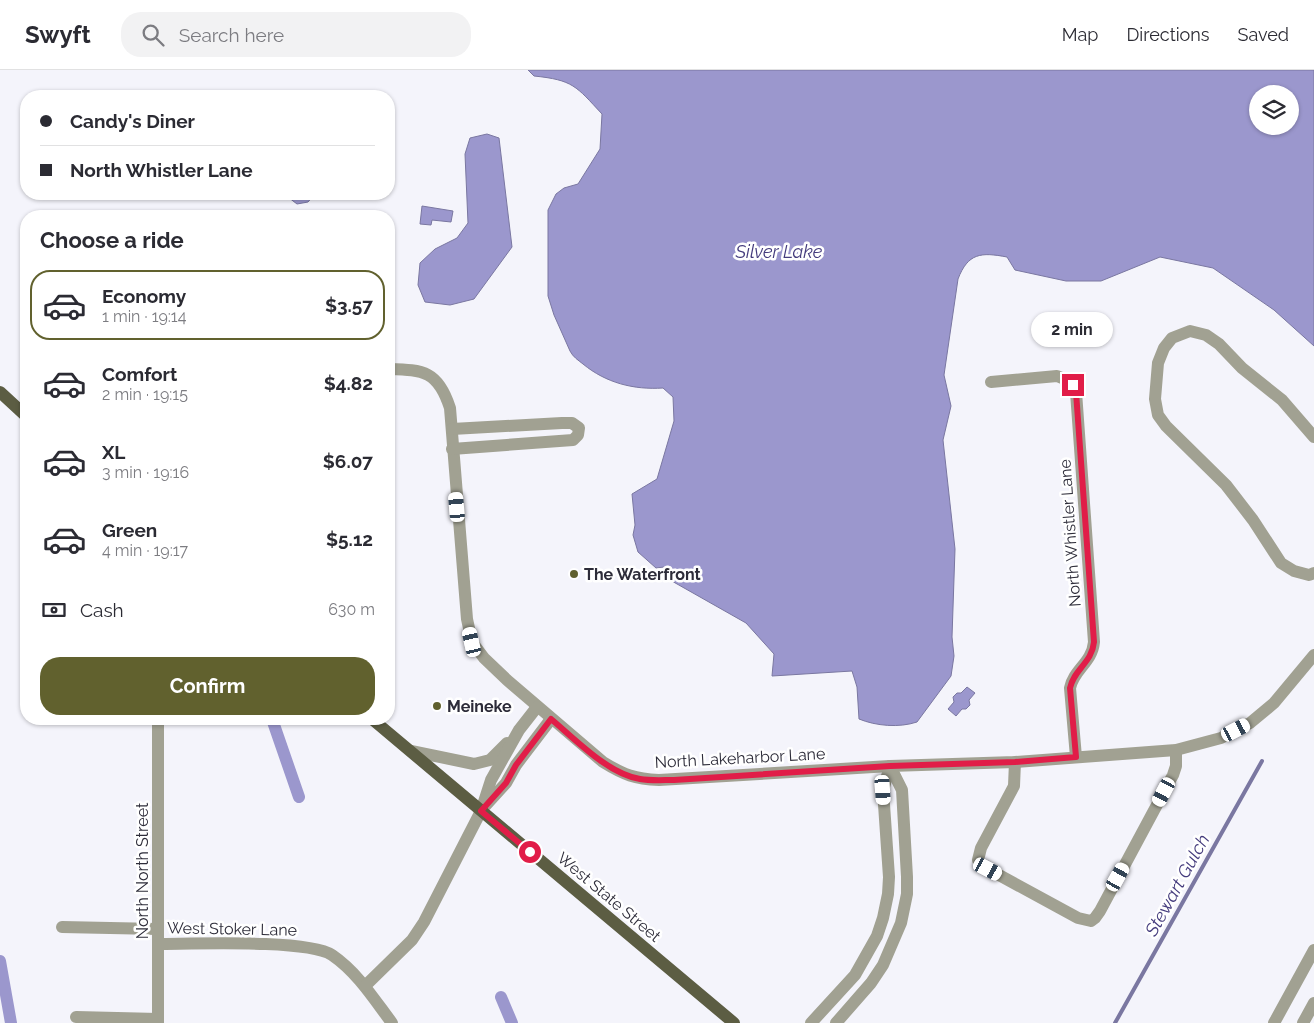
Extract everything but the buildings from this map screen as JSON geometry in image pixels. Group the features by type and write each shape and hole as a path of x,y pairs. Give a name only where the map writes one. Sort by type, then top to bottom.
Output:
{"main road":[{"path":"0,392 20,410"},
{"name":"West State Street","path":"379,725 734,1023"}],"street":[{"path":"1314,438 1282,400 1242,368 1219,344 1206,335 1190,331 1172,338 1164,348 1158,362 1155,399 1158,415 1166,426 1226,485 1253,520 1281,563 1294,571 1308,574 1314,573"},
{"name":"North Lakeharbor Lane","path":"395,369 415,370 434,377 445,391 450,408 467,619 472,642 490,664 537,707 603,762 618,772 638,779 679,779 890,766 1015,762 1176,750 1221,738 1250,723 1274,703 1314,656"},
{"name":"North Whistler Lane","path":"991,382 1057,376 1073,385 1076,392 1094,642 1090,658 1074,677 1070,688 1076,757"},
{"path":"452,429 562,423 572,423 579,428 578,435 573,440 452,448"},
{"path":"411,751 474,764 490,760 519,730 537,707"},
{"path":"481,811 506,783 516,765 551,719"},
{"name":"North North Street","path":"158,725 158,1021"},
{"path":"365,986 412,940 424,922 481,811 492,780 519,730"},
{"path":"1015,762 1014,786 982,848 978,860 980,864 988,869 1078,918 1091,921 1100,911 1173,775 1176,766 1176,750"},
{"path":"812,1023 855,975 877,936 883,918 889,878 883,790 890,766"},
{"path":"836,1023 871,983 883,965 901,923 907,894 902,790 890,766"},
{"name":"West Stoker Lane","path":"62,928 158,929"},
{"name":"West Stoker Lane","path":"158,944 296,945 331,954 365,986 392,1023"},
{"path":"1274,1023 1314,950"},
{"path":"1303,1023 1314,1003"},
{"path":"76,1017 158,1021"}],"water":[{"name":"Silver Lake","path":"528,70 1314,70 1314,346 1274,310 1213,268 1160,257 1101,281 1066,281 1015,270 1007,257 983,255 971,259 962,270 958,279 944,375 951,406 943,440 955,549 952,637 954,656 951,676 917,722 895,726 880,725 859,719 857,687 852,671 772,676 774,654 746,623 670,580 672,572 664,567 656,568 638,552 633,535 635,525 632,494 657,479 674,421 673,397 663,388 641,388 621,384 592,371 571,353 554,315 548,296 548,210 556,194 564,188 578,184 600,149 602,114 573,86 566,82 534,76"},
{"path":"487,134 499,138 512,247 474,299 450,305 425,302 418,285 420,263 435,249 457,238 468,223 465,154 470,138"},
{"path":"292,200 310,200 308,202 297,204"},
{"path":"422,206 453,211 451,222 432,220 431,225 420,224"},
{"path":"967,687 975,693 969,700 970,705 966,709 962,709 956,716 948,709 954,702 953,697"}],"waterway":[{"path":"274,725 299,797"},
{"name":"Stewart Gulch","path":"1115,1023 1262,761"},
{"path":"0,961 11,1023"},
{"path":"501,997 512,1023"}],"place":[{"name":"The Waterfront","path":"574,574"},
{"name":"Meineke","path":"437,706"}],"route":[{"path":"530,852 481,811 506,783 516,765 551,719 603,762 618,772 638,779 674,780 890,766 1015,762 1076,757 1070,688 1074,677 1090,658 1094,642 1076,392 1073,385"}]}
